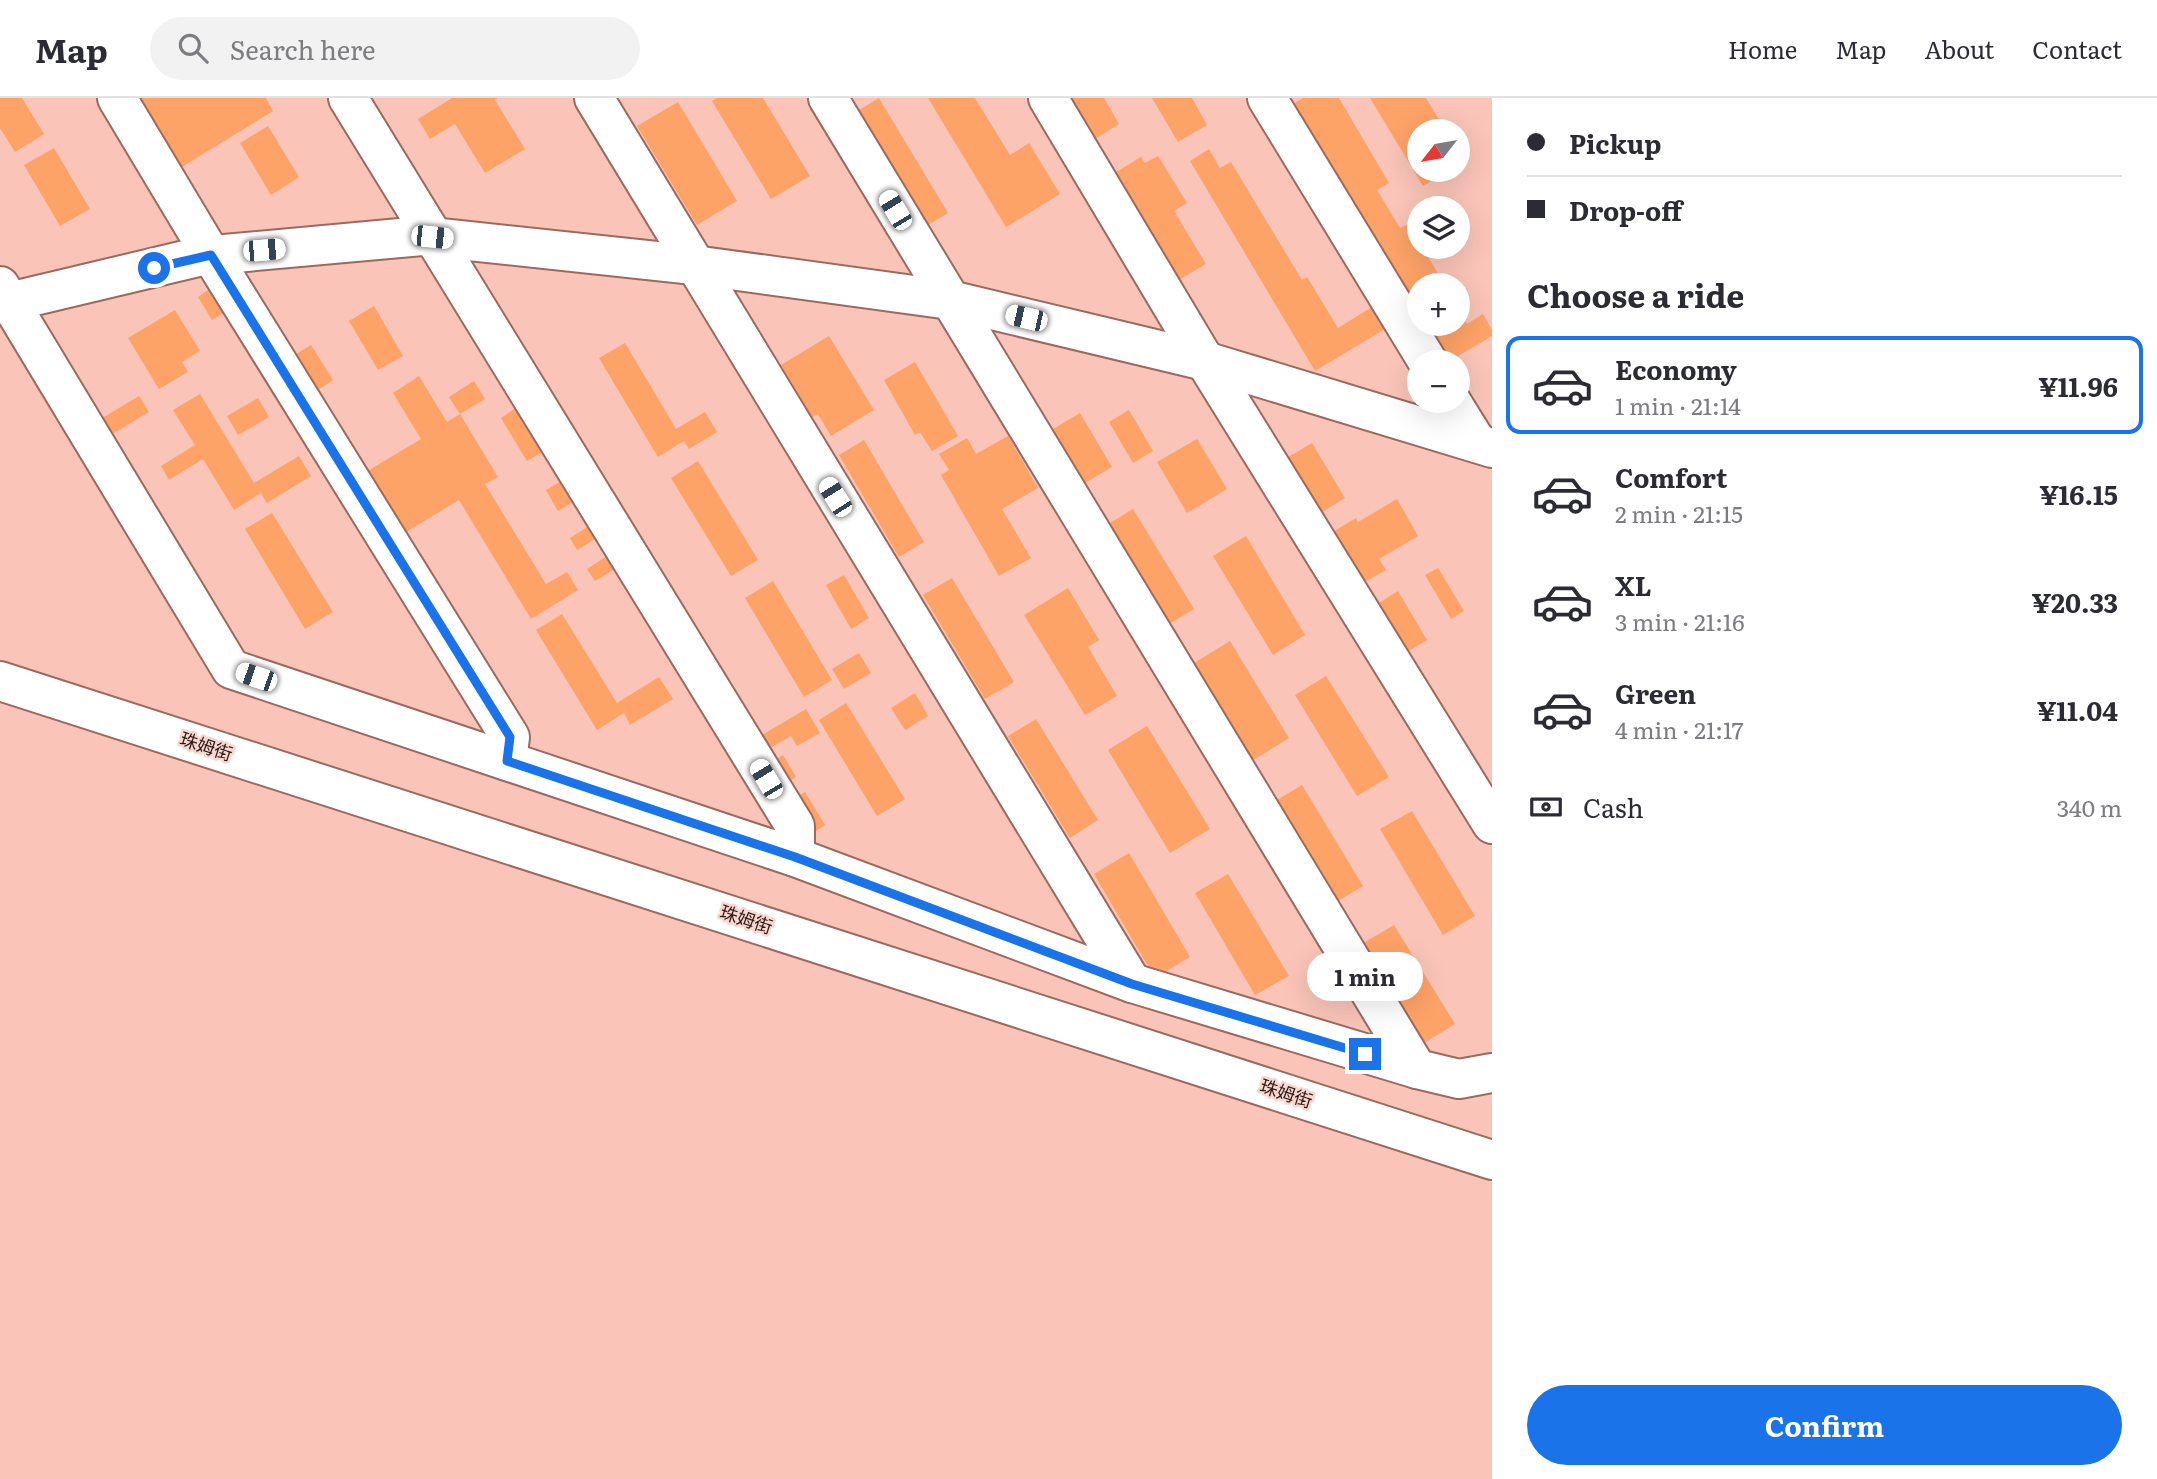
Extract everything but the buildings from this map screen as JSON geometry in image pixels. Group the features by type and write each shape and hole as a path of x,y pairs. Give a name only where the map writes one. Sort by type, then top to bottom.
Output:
{"street":[{"path":"117,98 211,255 510,737 507,761"},
{"path":"348,98 795,826 795,857"},
{"path":"594,98 1132,984"},
{"path":"828,98 1417,1069"},
{"path":"1048,98 1205,361 1492,824"},
{"path":"1267,98 1421,350"},
{"path":"1485,445 1205,361 950,300 694,265 432,237 211,255 5,294 231,669 795,857 1132,984 1417,1069 1459,1079 1492,1073"},
{"path":"1460,413 1485,445"},
{"name":"珠姆街","path":"0,681 1492,1160"}],"route":[{"path":"154,268 211,255 510,737 507,761 795,857 1132,984 1365,1054"}]}
